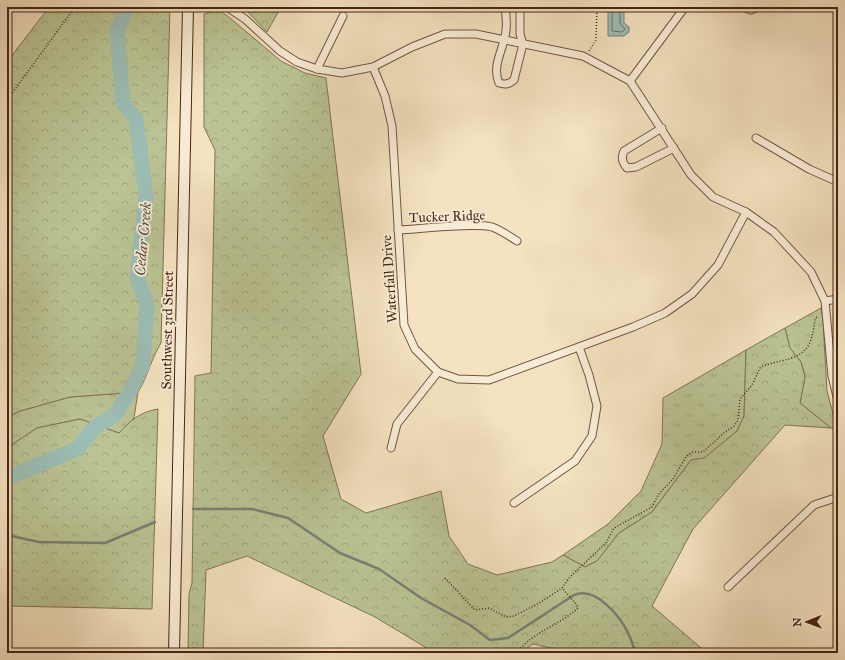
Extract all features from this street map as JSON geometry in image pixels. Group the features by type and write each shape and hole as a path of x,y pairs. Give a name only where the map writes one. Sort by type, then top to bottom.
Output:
{"main road":[{"name":"Southwest 3rd Street","path":"174,653 188,7"}],"street":[{"path":"227,7 245,19 280,51 297,62 316,69 342,73 373,67 412,47 445,34 476,34 583,56 630,81 662,128 690,176 713,197 746,212 774,232 811,272 826,301 832,376 838,401"},
{"path":"505,7 506,31 496,76 499,83 504,84 510,83 514,80 523,44 520,34 520,7"},
{"path":"630,81 685,7"},
{"path":"743,7 751,10 758,7"},
{"path":"316,69 343,16"},
{"name":"Waterfall Drive","path":"373,67 385,96 392,126 404,325 415,349 438,372 458,379 489,380 633,327 665,312 692,294 718,265 746,212"},
{"path":"662,128 624,150 622,157 623,163 627,168 636,167 674,148"},
{"path":"756,138 809,169 838,182"},
{"name":"Tucker Ridge","path":"398,230 463,226 491,227 500,230 517,241"},
{"path":"826,301 838,299"},
{"path":"514,503 575,461 592,436 596,406 589,375 579,347"},
{"path":"391,448 397,424 438,372"},
{"path":"728,587 814,505 838,497"}],"path":[{"path":"7,100 75,7"},
{"path":"589,51 596,40 597,7"},
{"path":"646,7 646,9 659,9"},
{"path":"445,578 475,610 489,608 506,617 514,616 541,602 562,588 570,577 606,543 614,528 652,507 658,495 673,479 686,457 692,452 703,452 734,426 738,420 740,399 752,385 760,368 798,356 808,348 812,338 815,319 822,315"},
{"path":"517,653 539,633 570,615 578,608 562,588"}],"green space":[{"path":"49,7 170,7 161,343 138,392 70,397 20,411 7,417 7,62"},
{"path":"243,7 281,7 267,32"},
{"path":"215,11 222,12 230,18 281,61 305,73 326,78 361,374 323,436 341,499 366,513 441,491 449,536 468,564 497,575 552,562 563,555 585,567 597,561 619,533 652,512 691,460 704,458 737,431 744,416 746,350 785,328 790,348 801,362 805,377 800,403 831,428 785,425 693,529 652,606 707,653 573,653 533,644 520,653 435,653 375,617 247,556 206,570 203,653 188,653 189,594 192,583 195,376 211,373 215,150 204,127 204,14"},
{"path":"821,308 827,391 837,429 831,428 800,403 805,376 801,362 790,348 785,328"},
{"path":"746,350 744,416 737,431 704,459 691,460 652,512 619,533 597,561 585,567 563,555 608,524 641,491 662,444 663,398"},
{"path":"138,392 134,418 119,433 80,419 37,428 7,448 7,417 20,411 70,397"},
{"path":"158,409 152,609 7,606 7,448 37,428 80,419 119,433 136,417 146,412"}],"water":[{"path":"608,8 624,8 624,23 629,27 629,32 624,36 608,36"}],"waterway":[{"name":"Cedar Creek","path":"7,478 77,449 95,427 114,416 130,391 143,365 147,304 137,278 146,195 136,119 123,103 117,30 127,7"},
{"path":"193,509 252,509 288,518 340,553 379,569 421,598 470,625 490,640 508,638 574,595 582,593 591,595 599,599 614,612 629,635 636,653"},
{"path":"7,535 39,542 105,543 155,522"}]}
